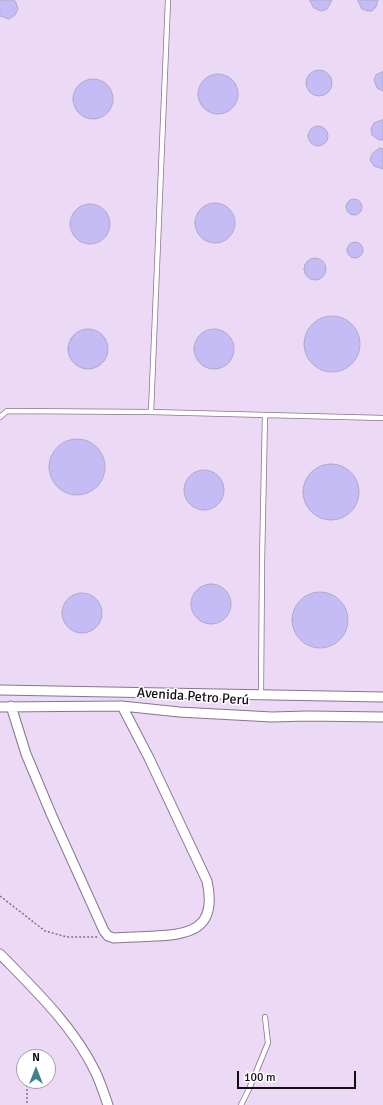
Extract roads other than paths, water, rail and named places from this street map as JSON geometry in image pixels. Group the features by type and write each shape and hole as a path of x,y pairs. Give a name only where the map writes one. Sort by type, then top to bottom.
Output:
{"street":[{"path":"0,690 383,697"},
{"path":"11,706 26,754 104,931 108,936 114,938 182,934 199,925 207,914 210,900 207,881 149,758 122,706"},
{"name":"Avenida Petro Perú","path":"0,707 122,706 179,712 272,717 383,717"},
{"path":"0,954 50,1007 78,1042 95,1071 108,1105"}],"lane":[{"path":"151,412 168,0"},
{"path":"0,416 7,411 151,412 383,418"},
{"path":"261,694 265,415"},
{"path":"241,1105 268,1043 265,1017"}]}
